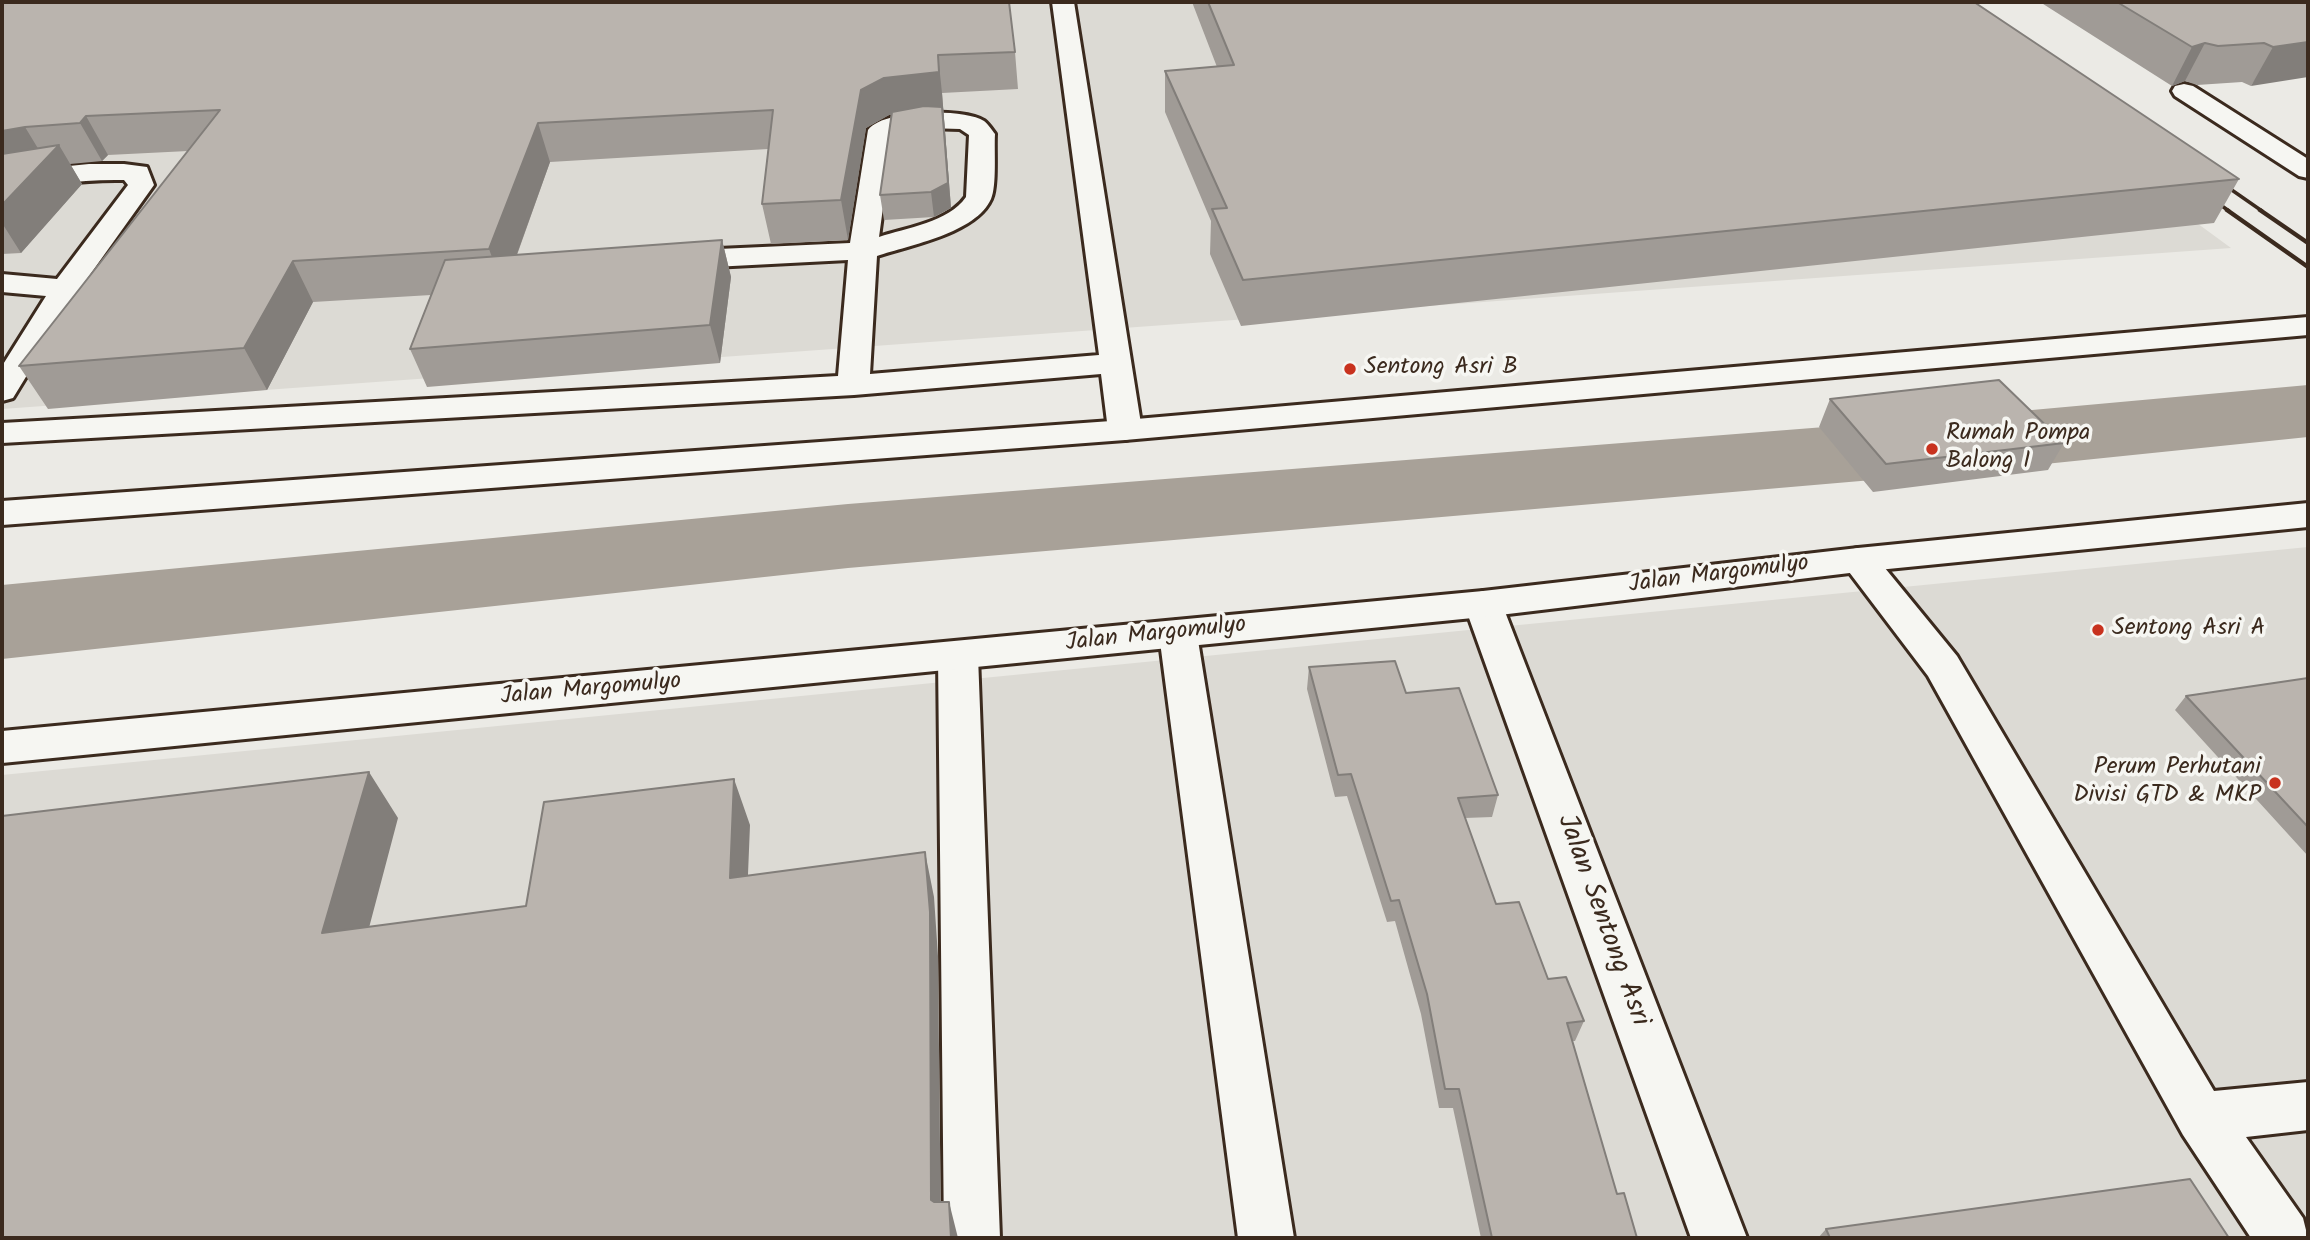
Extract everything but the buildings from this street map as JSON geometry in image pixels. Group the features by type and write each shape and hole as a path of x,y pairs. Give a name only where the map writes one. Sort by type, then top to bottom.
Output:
{"main road":[{"path":"1063,2 1125,430"},
{"path":"2184,90 2308,170"},
{"path":"654,261 863,251 943,225 970,211 979,197 982,134 975,126 962,122 905,122 881,130 863,251 853,335 854,385"},
{"path":"2,187 43,178 118,170 138,173 141,185 65,289 2,391"},
{"path":"2,283 65,289"},
{"path":"2,513 1125,430 2308,327"},
{"path":"2,433 854,385 1117,363"},
{"name":"Jalan Margomulyo","path":"2,747 1483,604 1858,560 2308,516"},
{"path":"1858,560 1943,666 2201,1117 2283,1238"},
{"name":"Jalan Sentong Asri","path":"1483,604 1719,1238"},
{"path":"1178,634 1266,1238"},
{"path":"958,656 972,1238"},
{"path":"2201,1117 2308,1106"}],"shaded area":[{"path":"2,2 1895,2 2231,248 2,409"},
{"path":"2308,547 2308,1238 2,1238 2,775"}],"waterway":[{"path":"2,622 848,536 1977,443 2308,411"}],"railway":[{"path":"2216,179 2262,211"},
{"path":"2208,196 2229,211"},
{"path":"2227,210 2308,267"},
{"path":"2260,210 2308,243"}],"place":[{"name":"Sentong Asri B","path":"1350,369"},
{"name":"Rumah Pompa Balong I","path":"1932,449"},
{"name":"Sentong Asri A","path":"2098,630"},
{"name":"Perum Perhutani Divisi GTD & MKP","path":"2275,783"}]}
